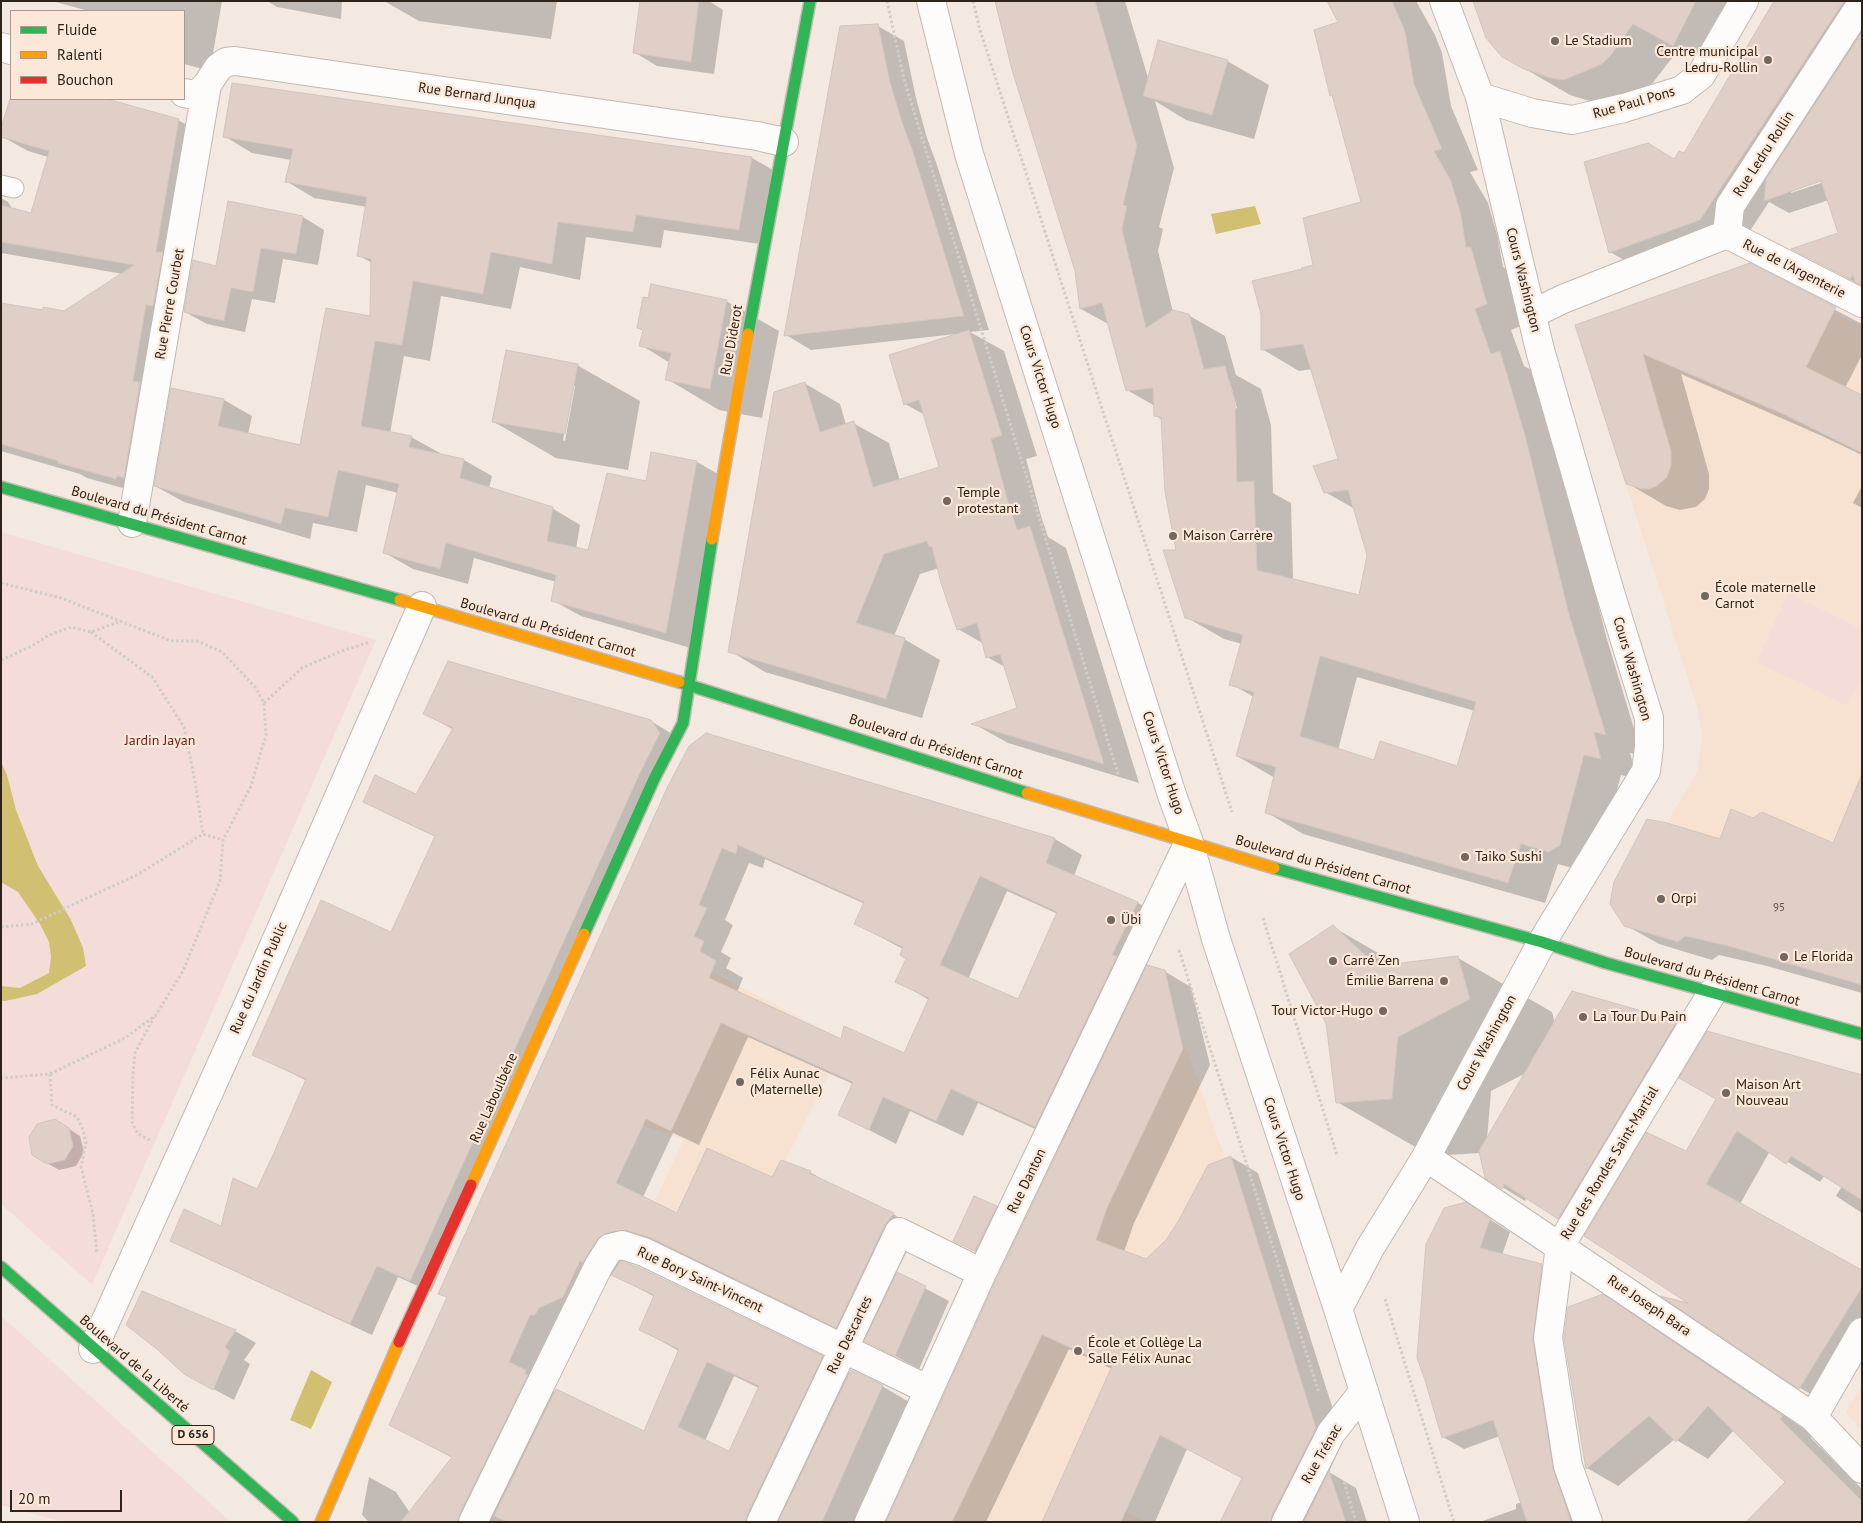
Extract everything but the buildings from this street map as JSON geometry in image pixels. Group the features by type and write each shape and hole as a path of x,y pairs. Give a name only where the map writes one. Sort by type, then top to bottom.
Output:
{"street":[{"name":"Rue Diderot","path":"690,685 694,647 738,392 810,1"},
{"name":"Cours Victor Hugo","path":"931,1 969,154 1166,776 1189,842 1216,939 1338,1309 1405,1522"},
{"name":"Cours Washington","path":"1338,1309 1370,1248 1426,1156 1542,942 1646,771 1649,737 1649,718 1609,589 1540,350 1480,97 1444,1"},
{"name":"Rue Paul Pons","path":"1480,97 1532,114 1572,120 1624,108 1682,90 1701,75 1744,1"},
{"name":"Rue Ledru Rollin","path":"1727,234 1730,206 1861,5"},
{"name":"Rue Bernard Junqua","path":"195,89 226,62 235,61 757,136 784,142"},
{"name":"Rue Pierre Courbet","path":"132,523 195,89"},
{"name":"Rue de l'Argenterie","path":"1727,234 1862,303"},
{"path":"1532,314 1563,299 1727,234"},
{"name":"Boulevard du Président Carnot","path":"1,487 422,606 690,685 1103,817 1262,865 1542,942 1712,993 1862,1034"},
{"name":"Rue du Jardin Public","path":"93,1349 249,1002 422,606"},
{"name":"Rue Laboulbéne","path":"321,1522 402,1336 654,779 683,723 690,685"},
{"name":"Rue Danton","path":"869,1522 982,1273 1189,842"},
{"name":"Rue des Rondes Saint-Martial","path":"1588,1522 1568,1466 1548,1338 1560,1246 1712,993"},
{"name":"Rue Joseph Bara","path":"1426,1156 1813,1417 1862,1469"},
{"name":"Rue Descartes","path":"761,1522 900,1232 982,1273"},
{"name":"Rue Bory Saint-Vincent","path":"473,1522 599,1265 610,1248 622,1245 644,1252 929,1390"},
{"name":"Boulevard de la Liberté","path":"1,1267 293,1522"},
{"path":"1813,1417 1862,1332"},
{"name":"Rue Trénac","path":"1286,1522 1331,1433 1364,1391"}],"path":[{"path":"887,1 904,79 1119,777"},
{"path":"973,1 986,49 1232,812"},
{"path":"1,583 61,598 171,641 197,641 222,652 256,687 264,703 266,735 251,786 223,840 220,881 183,971 134,1053 132,1122 138,1134 179,1155"},
{"path":"91,632 119,622"},
{"path":"1,660 32,646 49,635 71,627 91,632 152,677 184,727 204,834"},
{"path":"264,703 302,668 338,652 376,640"},
{"path":"1,927 32,924 72,906 137,875 204,834 223,840"},
{"path":"1264,918 1337,1155"},
{"path":"1178,950 1319,1395"},
{"path":"1,1078 50,1074 125,1038 156,1015"},
{"path":"50,1074 52,1105 77,1117 86,1142 81,1167 93,1214 100,1277 113,1305"},
{"path":"1385,1299 1454,1522"},
{"path":"1344,1481 1356,1522"}],"shaded area":[{"path":"1255,206 1261,224 1216,234 1211,214"},
{"path":"1744,265 1769,281 1862,327 1862,776 1833,843 1772,826 1732,809 1720,839 1667,823 1698,770 1702,734 1697,707 1575,325"},
{"path":"1,762 7,775 16,810 38,866 71,920 83,948 86,966 37,994 5,1001 1,1001 1,986 20,988 49,973 51,957 49,942 40,924 18,892 1,882"},
{"name":"Félix Aunac (Maternelle)","path":"712,972 846,1041 729,1271 640,1233 684,1139 634,1123"},
{"name":"École et Collège La Salle Félix Aunac","path":"1106,1046 1139,1058 1186,1047 1225,1158 1246,1202 1263,1255 1236,1264 1126,1511 1145,1522 882,1522 1043,1171"},
{"path":"311,1370 332,1382 311,1429 290,1420"},
{"path":"1862,1385 1862,1431 1846,1412"}],"green space":[{"name":"Jardin Jayan","path":"1,532 376,640 92,1285 1,1204"},
{"path":"1788,593 1862,629 1862,678 1848,706 1756,662"},
{"path":"1,1316 231,1522 63,1522 1,1505"}],"traffic: fast":[{"path":"748,334 810,1"},
{"path":"1,487 400,600"},
{"path":"584,934 654,779 683,723 712,539"},
{"path":"679,682 1027,793"},
{"path":"1274,868 1542,942 1606,963 1862,1034"},
{"path":"1,1267 293,1522"}],"traffic: slow":[{"path":"712,539 748,334"},
{"path":"400,600 679,682"},
{"path":"1027,793 1274,868"},
{"path":"471,1185 584,934"},
{"path":"321,1522 399,1342"}],"traffic: jam":[{"path":"399,1342 471,1185"}],"place":[{"name":"Le Stadium","path":"1555,41"},
{"name":"Centre municipal Ledru-Rollin","path":"1768,60"},
{"name":"Temple protestant","path":"947,501"},
{"name":"Maison Carrère","path":"1173,536"},
{"name":"École maternelle Carnot","path":"1705,596"},
{"name":"Taiko Sushi","path":"1465,857"},
{"name":"Orpi","path":"1661,899"},
{"name":"Übi","path":"1111,920"},
{"name":"Le Florida","path":"1784,957"},
{"name":"Carré Zen","path":"1333,961"},
{"name":"Émilie Barrena","path":"1444,981"},
{"name":"Tour Victor-Hugo","path":"1383,1011"},
{"name":"La Tour Du Pain","path":"1583,1017"},
{"name":"Félix Aunac (Maternelle)","path":"740,1082"},
{"name":"Maison Art Nouveau","path":"1726,1093"},
{"name":"École et Collège La Salle Félix Aunac","path":"1078,1351"}]}
